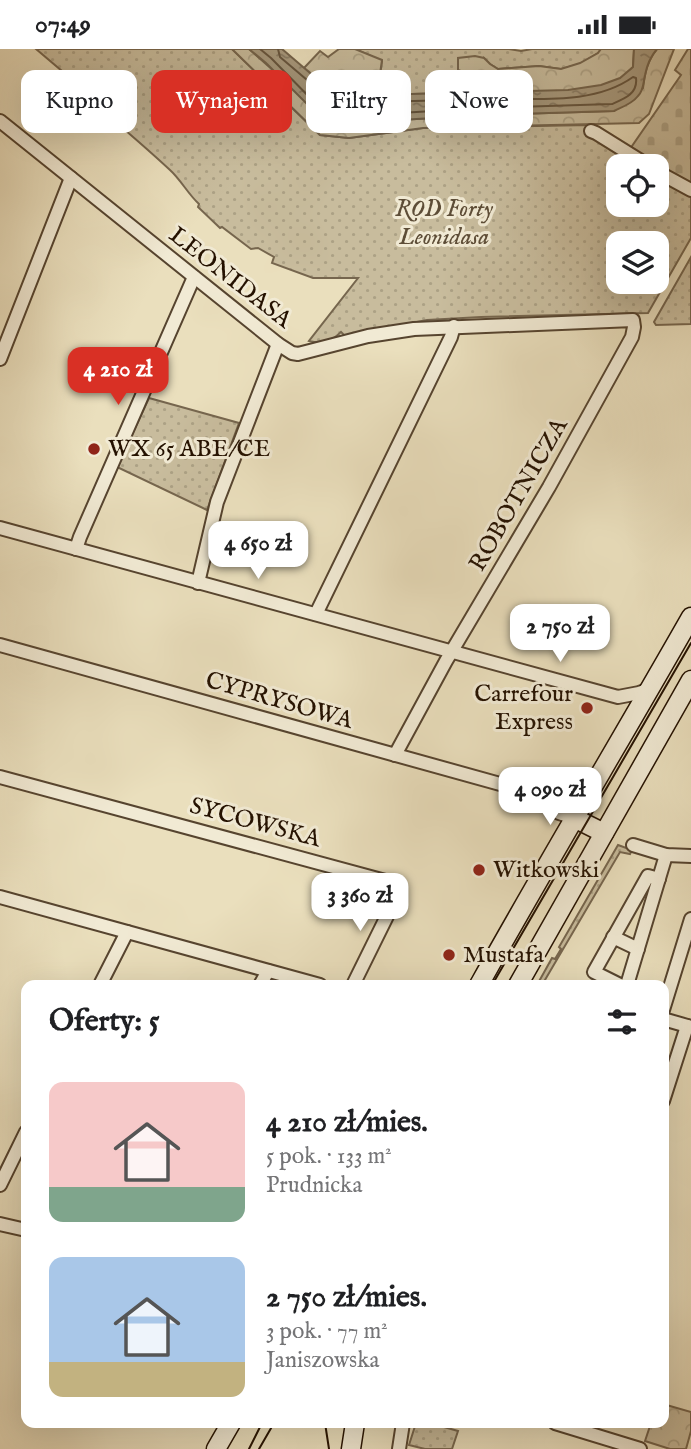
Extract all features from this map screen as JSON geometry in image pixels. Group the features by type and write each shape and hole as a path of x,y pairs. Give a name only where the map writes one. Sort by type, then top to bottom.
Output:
{"main road":[{"path":"482,980 691,617"},
{"path":"521,980 691,680"},
{"path":"574,818 604,833"},
{"path":"216,1449 228,1428"},
{"path":"351,1449 354,1428"}],"street":[{"name":"LEONIDASA","path":"0,121 292,353 298,354 378,334 414,329 633,320 634,327"},
{"path":"591,131 630,154"},
{"path":"0,359 71,178"},
{"path":"669,178 691,190"},
{"path":"76,549 194,277"},
{"path":"316,614 454,326"},
{"name":"ROBOTNICZA","path":"395,755 452,651 562,464 632,337 634,327"},
{"path":"198,583 217,502 278,344"},
{"path":"0,528 618,697 650,689"},
{"name":"CYPRYSOWA","path":"0,645 518,789 545,802 556,812 574,818"},
{"path":"618,697 629,710 632,720"},
{"name":"SYCOWSKA","path":"0,777 389,882 393,892 392,906 355,980"},
{"path":"633,845 666,855 691,856"},
{"path":"629,980 666,855"},
{"path":"610,980 594,972 648,876 659,879"},
{"path":"0,897 301,980"},
{"path":"669,990 691,919"},
{"path":"103,980 127,932"},
{"path":"613,937 638,949"},
{"path":"263,980 268,971"},
{"path":"669,1021 689,1026 669,1084"},
{"path":"0,1185 21,1142"},
{"path":"0,1224 21,1229"},
{"path":"399,1449 402,1428"},
{"path":"571,1428 640,1449"}],"green space":[{"name":"ROD Forty Leonidasa","path":"36,49 232,49 253,70 151,70 151,133 292,133 292,108 306,121 306,133 349,138 411,133 411,130 423,128 425,133 533,133 533,126 591,125 591,136 619,154 606,154 606,217 669,217 669,184 691,194 691,238 669,276 669,231 606,231 606,294 659,294 648,313 427,320 345,336 341,332 322,342 309,341 358,278 313,278 272,263 274,257 258,248 251,249 220,228 198,207 199,204 174,174 128,133 137,133 137,70 61,70"},
{"path":"232,49 249,49 273,70 253,70"},
{"path":"339,49 355,49 382,60 381,70 304,68 320,51 328,57"},
{"path":"355,49 601,49 580,64 561,69 539,66 498,69 484,58 481,70 425,70 425,94 411,94 411,70 381,70 382,61"},
{"path":"601,49 634,49 633,67 621,78 608,84 558,91 533,91 533,70 458,70 458,58 484,58 498,69 539,66 561,69 598,53"},
{"path":"657,49 674,49 649,114 639,123 533,125 533,114 614,111 643,88 647,67"},
{"path":"688,49 691,49 691,184 669,173 669,154 638,154 630,149 681,75 675,70"},
{"path":"292,87 306,99 306,121 292,108"},
{"path":"425,118 423,128 411,130 411,119"},
{"path":"318,133 386,133 349,138"},
{"path":"691,257 691,324 656,325 654,322"},
{"path":"149,398 239,423 207,510 117,467"},
{"path":"618,845 632,850 630,854 620,852 545,980 540,980 552,958 555,959 561,949 559,947"},
{"path":"669,1406 691,1412 691,1431 686,1449 670,1449 645,1441 649,1428 669,1428"},
{"path":"414,1428 448,1428 458,1431 452,1449 425,1449 409,1445"}],"water":[{"path":"249,49 282,49 306,70 306,103 292,89 292,70 273,70"},
{"path":"634,49 657,49 648,64 640,94 614,111 533,114 533,91 568,90 601,85 620,78 633,67"},
{"path":"411,94 425,94 425,118 411,119"}],"tram line":[{"path":"495,980 691,643"},
{"path":"249,1449 260,1428"},
{"path":"259,1449 271,1428"},
{"path":"326,1428 329,1449"}],"place":[{"name":"WX 65 ABE/CE","path":"94,449"},
{"name":"Carrefour Express","path":"587,708"},
{"name":"Witkowski","path":"479,870"},
{"name":"Mustafa","path":"449,955"}]}
